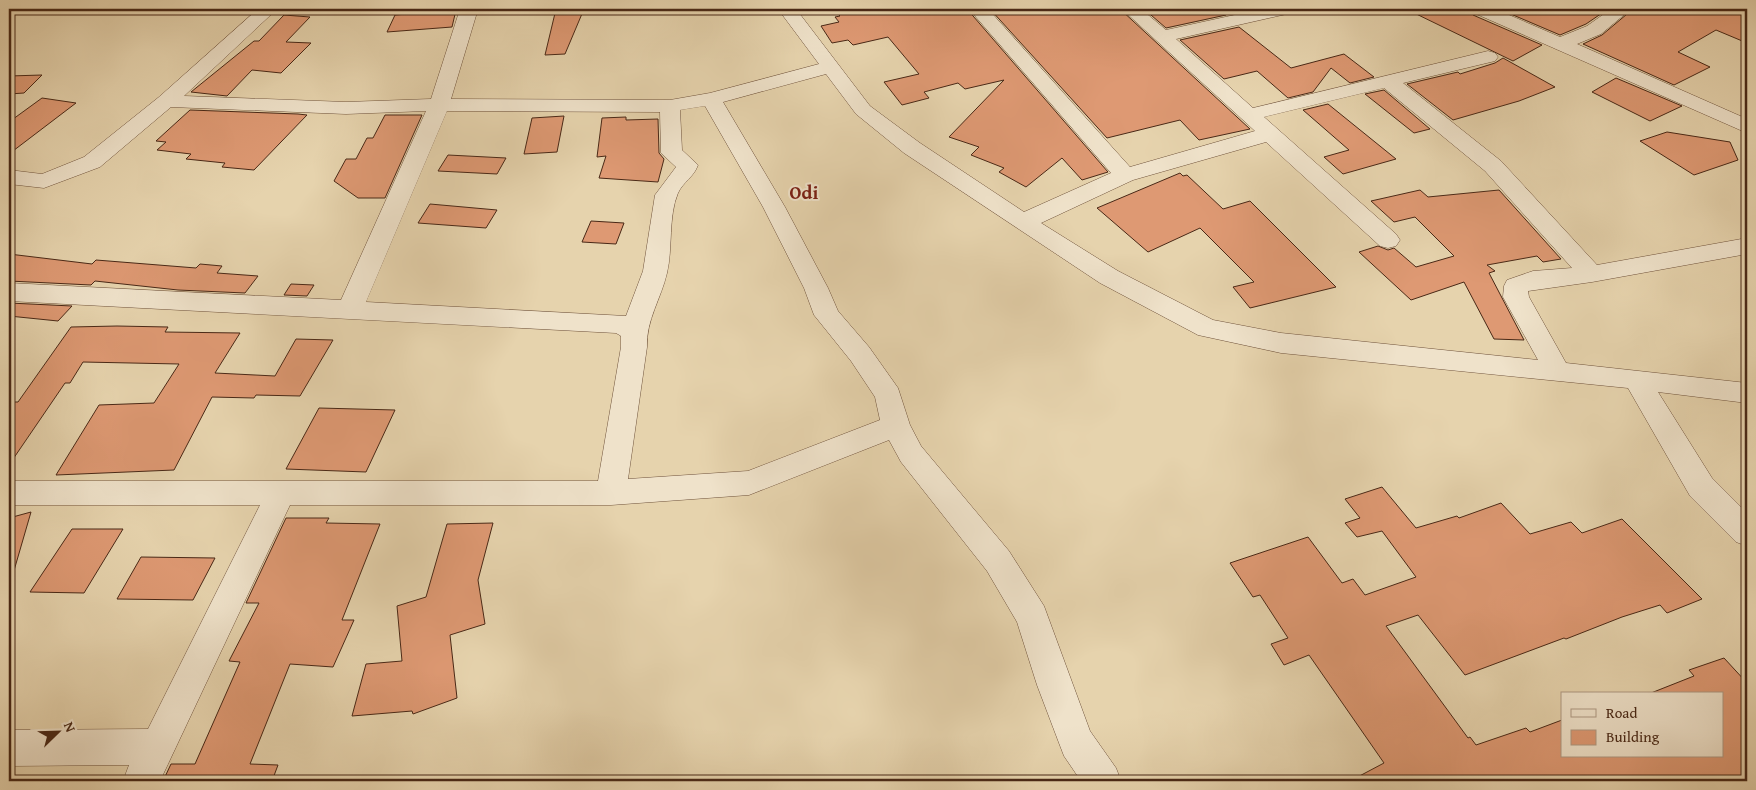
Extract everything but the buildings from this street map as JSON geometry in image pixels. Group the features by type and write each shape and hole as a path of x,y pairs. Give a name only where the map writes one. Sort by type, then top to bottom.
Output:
{"street":[{"path":"9,177 44,182 92,162 166,101 268,9"},
{"path":"349,311 439,106 469,9"},
{"path":"787,9 863,110 912,148 1109,277 1207,328 1281,343 1636,379 1747,393"},
{"path":"978,9 1125,174"},
{"path":"1131,9 1388,240"},
{"path":"1162,37 1250,19 1285,9"},
{"path":"1480,9 1549,40 1562,43 1747,127"},
{"path":"1562,43 1594,30 1622,9"},
{"path":"1248,115 1488,57"},
{"path":"166,101 346,108 670,106 711,99 832,67"},
{"path":"1388,81 1493,166 1592,274"},
{"path":"711,99 774,207 816,288 827,315 860,354 888,395 896,426 911,454 998,562 1032,617 1054,685 1077,743 1103,781"},
{"path":"610,493 634,348 632,331 652,283 660,248 666,195 670,185 686,170 687,165 672,153 670,146 670,106"},
{"path":"1023,222 1125,174 1269,134"},
{"path":"1558,372 1516,297 1516,286 1533,280 1592,274 1747,246"},
{"path":"9,292 622,324 632,331"},
{"path":"1636,379 1701,487 1747,533"},
{"path":"9,493 610,493 749,483 896,426"},
{"path":"141,781 281,493"},
{"path":"9,748 158,747"}],"district":[{"name":"Odi","path":"804,192"}]}
